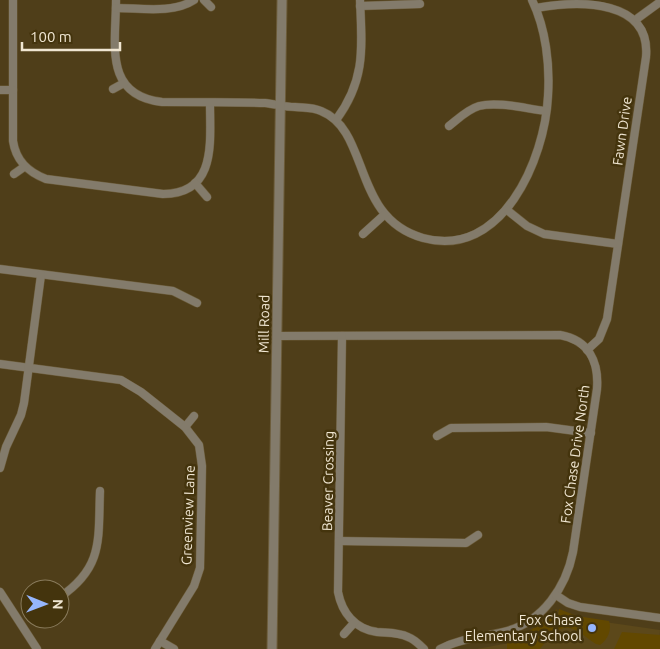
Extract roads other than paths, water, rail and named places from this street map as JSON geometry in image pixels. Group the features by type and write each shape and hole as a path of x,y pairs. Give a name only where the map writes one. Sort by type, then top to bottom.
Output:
{"street":[{"path":"13,0 13,141 16,154 24,167 35,175 46,179 163,194 177,193 195,183 204,173 208,160 210,103"},
{"path":"194,0 187,4 169,8 116,4 117,68 124,83 135,94 148,100 267,103 313,108 321,111 336,120 345,131 374,198 384,215 410,234 424,238 450,241 476,234 488,228 507,210 530,170 538,148 546,111 548,70 545,45 536,8 532,0"},
{"path":"204,0 210,7"},
{"name":"Mill Road","path":"272,649 282,0"},
{"path":"536,8 563,2 612,1 631,10 638,18 660,2"},
{"path":"336,120 350,99 360,70 360,3 420,4"},
{"name":"Fawn Drive","path":"587,350 599,339 608,319 646,57 645,35 638,18"},
{"path":"113,89 124,83"},
{"path":"0,90 13,90"},
{"path":"449,126 470,110 490,104 546,111"},
{"path":"14,174 24,167"},
{"path":"195,183 207,197"},
{"path":"507,210 527,226 544,234 618,244"},
{"path":"362,234 384,215"},
{"path":"0,269 173,291 198,303"},
{"path":"0,468 6,447 21,415 41,275"},
{"path":"277,336 557,334 573,338 587,350"},
{"name":"Beaver Crossing","path":"342,336 338,592 343,609 354,622"},
{"name":"Fox Chase Drive North","path":"440,649 465,639 510,630 525,623 538,614 556,595 567,576 572,558 598,373 596,364 587,350"},
{"name":"Greenview Lane","path":"0,364 121,380 141,392 185,427 199,445 202,455 200,568 194,586 154,649"},
{"path":"185,427 194,416"},
{"path":"437,436 451,428 546,427 591,433"},
{"path":"70,589 83,578 91,567 96,553 100,491"},
{"path":"339,541 466,543 478,535"},
{"path":"0,592 25,621 37,649"},
{"path":"556,595 568,603 580,607 660,618"},
{"path":"344,634 354,622 370,630 409,637 424,649"},
{"path":"160,641 174,649"}],"place":[{"name":"Fox Chase Elementary School","path":"592,628"}]}
